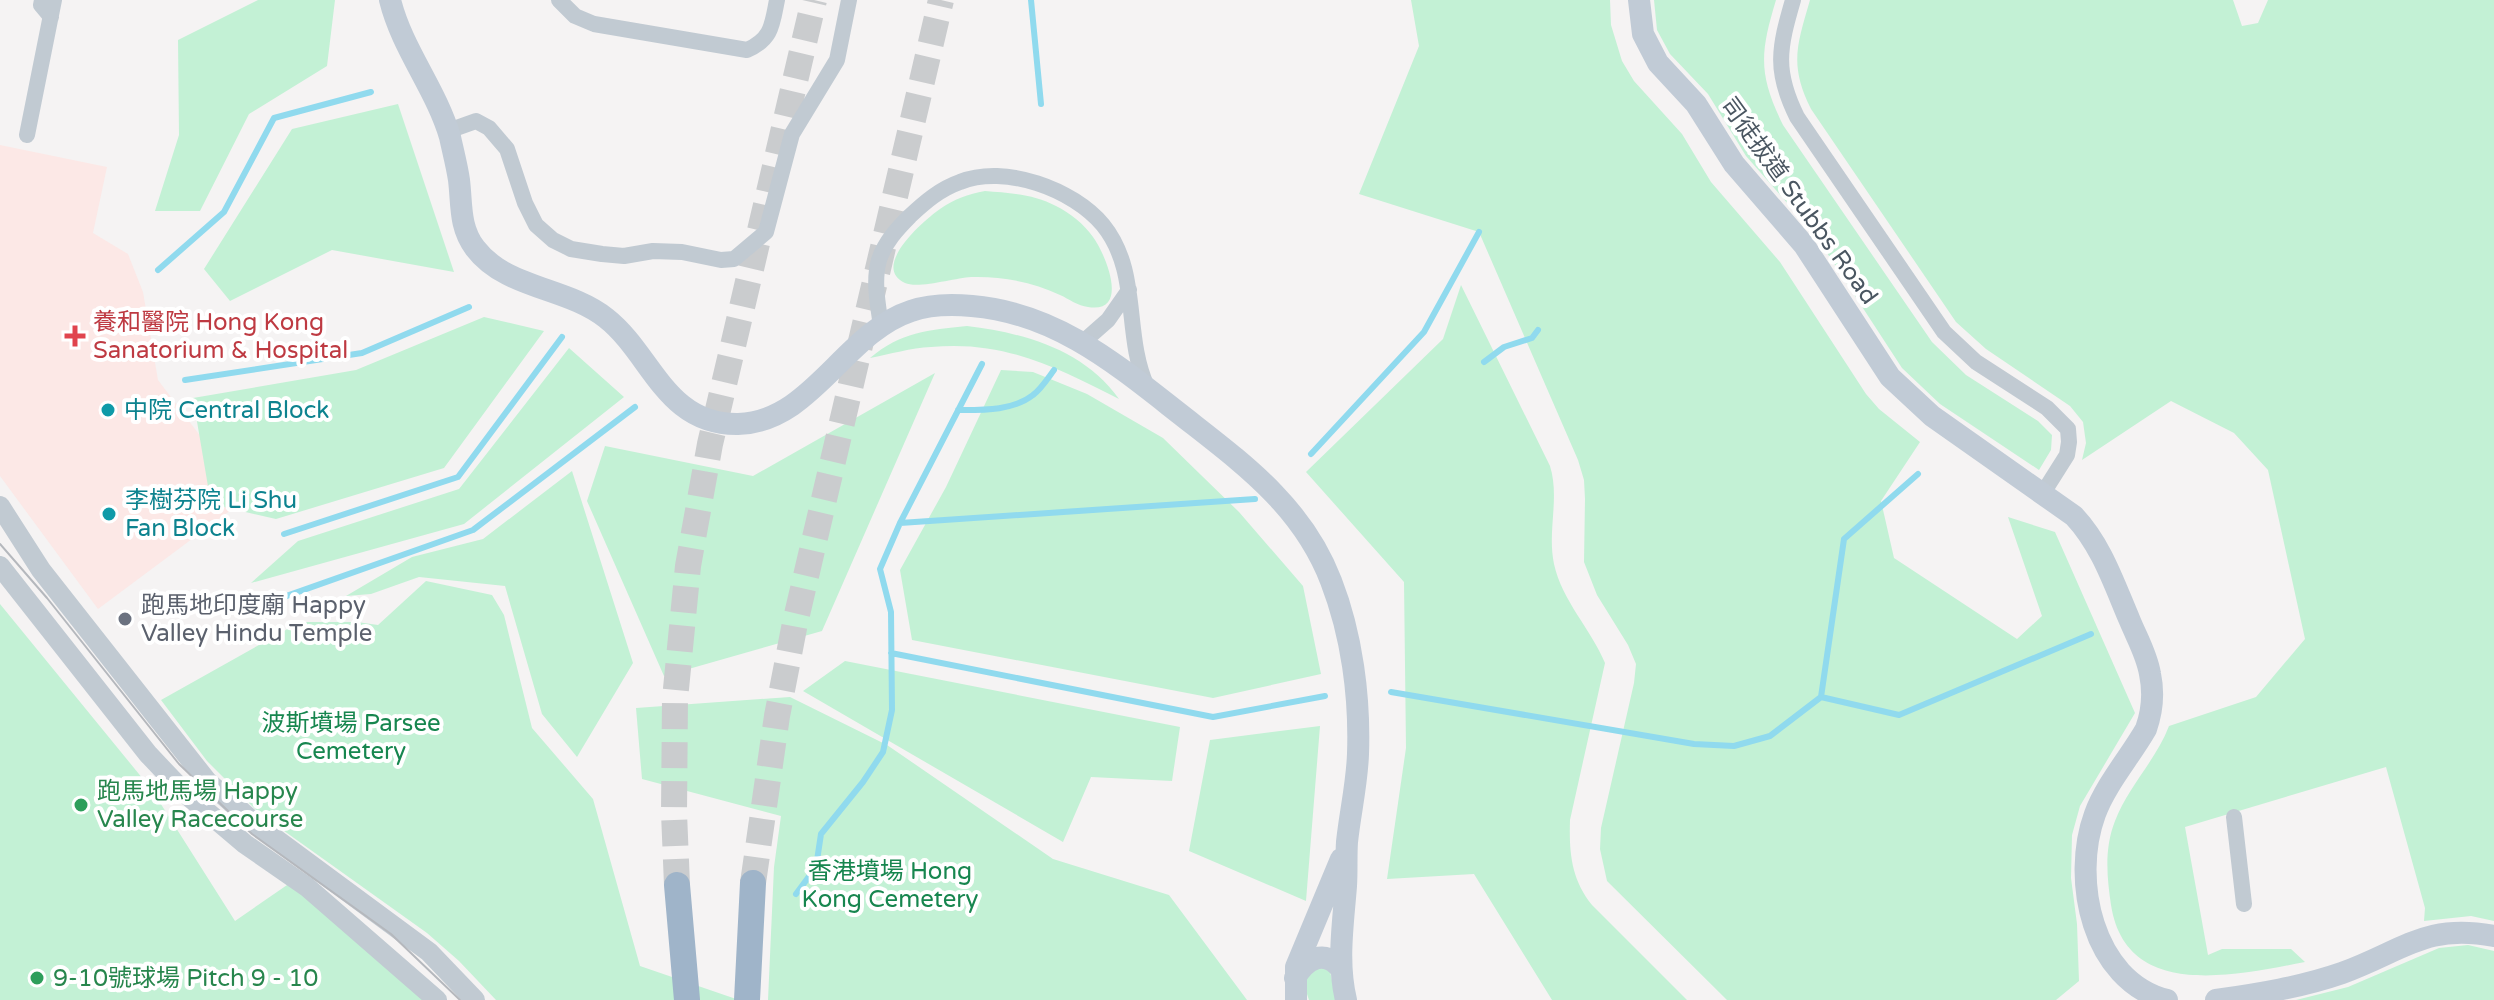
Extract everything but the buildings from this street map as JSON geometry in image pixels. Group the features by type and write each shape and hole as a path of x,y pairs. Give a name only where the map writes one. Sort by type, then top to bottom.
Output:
{"highway":[{"path":"747,1000 753,883"},
{"path":"677,885 687,1000"}],"main road":[{"path":"390,0 401,34 448,131 459,176 463,224 477,250 501,271 586,306 606,318 670,396 699,415 731,424 760,421 780,414 881,326 919,309 969,305 1035,319 1083,342 1147,388 1266,483 1297,518 1321,557 1343,616 1355,685 1358,752 1347,841 1340,948 1346,1000"},
{"name":"司徒拔道 Stubbs Road","path":"1639,0 1643,34 1653,56 1707,118 1734,164 1804,245 1890,377 1932,416 2074,516 2094,542 2139,641 2153,694 2151,716 2096,813 2088,838 2087,877 2093,922 2107,958 2141,991 2167,1000"},
{"path":"1295,989 1300,953 1347,841"},
{"path":"2216,1000 2340,974 2432,934 2461,931 2494,936"},
{"path":"1295,989 1304,964 1318,957 1332,960 1341,969"}],"street":[{"path":"27,135 52,8 41,5 42,0"},
{"path":"559,0 575,16 594,24 747,50 760,44 770,31 777,0"},
{"path":"448,131 476,121 498,137 507,149 525,203 536,225 553,240 571,249 624,256 653,251 682,252 721,260 734,259 766,232 792,134 837,60 849,0"},
{"path":"1793,0 1779,57 1784,88 1797,117 1944,332 1976,362 2047,408 2068,429 2067,455 2043,493"},
{"path":"881,326 876,280 879,261 897,229 930,197 961,181 984,177 1040,183 1085,207 1103,225 1117,247 1130,289 1135,352 1147,388"},
{"path":"1083,342 1120,307 1130,289"},
{"path":"0,506 41,570 207,781 257,825 429,952 475,1000"},
{"path":"0,529 20,538"},
{"path":"0,566 148,754 186,794 245,844 307,887 437,1000"},
{"path":"2234,817 2244,904"}],"shaded area":[{"name":"養和醫院 Hong Kong Sanatorium & Hospital","path":"0,145 107,167 93,233 128,254 143,292 158,380 247,498 98,609 0,476"}],"green space":[{"path":"258,0 335,0 327,66 249,114 200,211 155,211 179,135 178,40"},
{"path":"1411,0 1610,0 1611,25 1622,61 1634,81 1682,134 1711,182 1780,262 1866,394 1879,409 1920,442 1881,501 1894,558 2017,639 2042,616 2008,517 2055,532 2135,713 2080,806 2072,835 2071,878 2077,924 2079,981 2056,1000 1727,1000 1607,881 1600,849 1601,828 1636,664 1597,595 1584,562 1584,480 1578,460 1479,232 1359,194 1419,46"},
{"path":"1654,0 1776,0 1764,63 1769,91 1783,125 1932,342 1966,375 2038,421 2052,435 2051,450 2039,470 1940,404 1902,368 1816,236 1746,156 1708,94 1670,54 1657,30"},
{"path":"1810,0 2233,0 2242,26 2258,23 2268,0 2494,0 2494,921 2471,916 2424,921 2425,908 2386,767 2185,827 2208,955 2222,949 2291,949 2305,962 2246,972 2186,974 2160,968 2137,956 2121,935 2108,884 2107,863 2112,832 2121,809 2169,726 2256,697 2305,639 2268,470 2234,433 2171,401 2082,460 2086,443 2083,422 2070,406 1986,349 1956,322 1811,109 1800,80 1797,55"},
{"path":"398,104 454,272 332,250 230,301 204,269 292,129"},
{"path":"985,191 1048,202 1081,223 1098,245 1108,268 1112,292 1109,301 1101,307 1084,306 1050,290 1005,279 971,277 911,285 896,276 893,266 896,255 923,223 951,202"},
{"path":"1461,285 1550,466 1554,490 1554,564 1563,590 1605,663 1570,820 1571,854 1576,875 1592,905 1687,1000 1552,1000 1474,874 1387,879 1406,748 1404,582 1306,472 1443,339"},
{"path":"484,317 544,331 444,468 276,519 211,504 193,398 356,370"},
{"path":"967,326 1031,339 1071,356 1105,382 1119,399 1029,358 982,348 923,348 870,358 904,338 927,331"},
{"path":"569,348 624,397 464,524 251,583 298,541 459,489"},
{"path":"1001,370 1033,372 1087,394 1163,438 1239,512 1303,586 1321,674 1213,698 912,640 900,570 946,487"},
{"path":"935,373 822,631 664,676 587,501 605,446 753,476"},
{"path":"572,471 633,663 577,757 542,714 505,586 419,577 371,594 346,596 412,557 483,539"},
{"name":"波斯墳場 Parsee Cemetery","path":"426,581 492,595 504,615 532,728 593,799 640,966 739,1000 496,1000 427,933 259,813 207,761 161,700 300,622 378,625"},
{"name":"跑馬地馬場 Happy Valley Racecourse","path":"0,604 152,790 235,921 290,883 424,1000 0,1000"},
{"path":"845,661 1180,727 1172,781 1091,777 1063,842 803,691"},
{"name":"香港墳場 Hong Kong Cemetery","path":"790,697 887,745 1053,859 1169,895 1247,1000 768,1000 774,867 781,816 642,779 636,708"},
{"path":"1320,726 1306,901 1189,851 1210,740"},
{"path":"2468,945 2494,951 2494,1000 2296,1000 2348,987 2439,948"},
{"path":"1320,967 1330,971 1336,1000 1309,1000 1305,988 1308,973"}],"waterway":[{"path":"1031,0 1041,104"},
{"path":"158,270 224,212 274,118 371,92"},
{"path":"1311,454 1424,332 1479,232"},
{"path":"185,380 362,353 469,307"},
{"path":"1484,362 1504,347 1532,338 1538,330"},
{"path":"284,534 458,477 562,337"},
{"path":"796,894 816,867 821,834 883,752 892,710 891,612 880,569 900,523 982,364"},
{"path":"958,410 1016,404 1036,393 1054,370"},
{"path":"244,611 473,530 635,407"},
{"path":"1821,697 1844,539 1918,474"},
{"path":"900,523 1255,499"},
{"path":"1391,692 1694,744 1734,746 1770,736 1821,697 1899,715 2091,634"},
{"path":"891,653 1213,717 1325,696"}],"tunnel":[{"path":"677,885 675,699 688,566 710,444 814,0"},
{"path":"753,883 777,716 795,623 941,0"}],"tram line":[{"path":"0,544 179,764 252,834 391,934 460,1000"}],"place":[{"name":"養和醫院 Hong Kong Sanatorium & Hospital","path":"75,336"},
{"name":"中院 Central Block","path":"108,410"},
{"name":"李樹芬院 Li Shu Fan Block","path":"109,514"},
{"name":"跑馬地印度廟 Happy Valley Hindu Temple","path":"125,619"},
{"name":"跑馬地馬場 Happy Valley Racecourse","path":"81,805"},
{"name":"9-10號球場 Pitch 9 - 10","path":"37,978"}]}
